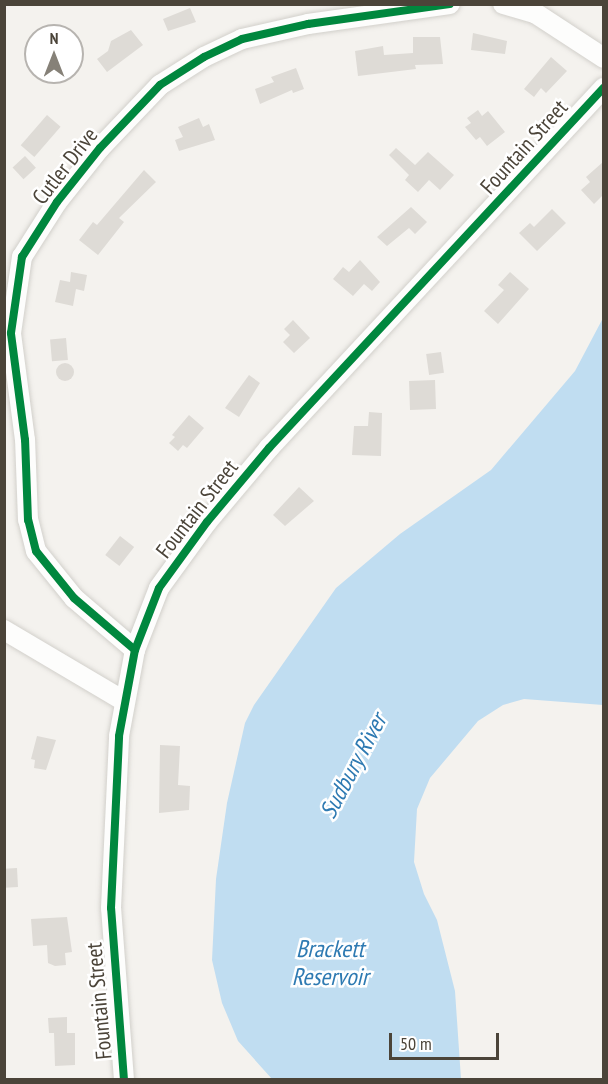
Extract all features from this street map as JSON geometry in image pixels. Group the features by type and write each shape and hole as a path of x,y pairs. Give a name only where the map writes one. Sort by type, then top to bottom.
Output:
{"street":[{"name":"Cutler Drive","path":"135,650 74,598 36,551 28,520 25,440 11,333 22,257 57,202 100,148 160,85 204,57 242,39 308,24 450,4"},
{"path":"504,4 535,13 603,58"},
{"name":"Fountain Street","path":"123,1080 111,908 124,701 135,650 159,588 207,522 269,448 603,87"},
{"path":"4,630 124,701"}],"water":[{"name":"Brackett Reservoir","path":"603,318 603,705 524,699 503,705 478,721 430,778 417,809 414,862 424,894 437,920 455,991 461,1079 272,1079 238,1041 222,1003 212,960 216,879 227,803 245,723 254,705 336,588 400,534 491,470 575,371"}],"building":[{"path":"190,8 196,22 168,31 163,19"},
{"path":"131,30 143,45 107,72 97,59 108,51 111,41"},
{"path":"473,33 507,41 505,54 471,50"},
{"path":"413,37 440,37 443,64 415,65 416,69 358,76 355,51 383,46 384,55 413,53"},
{"path":"551,57 567,71 546,93 541,88 534,97 524,89"},
{"path":"296,68 304,89 293,93 292,90 260,104 255,89 274,82 271,77"},
{"path":"478,110 482,116 488,111 505,132 487,146 480,137 476,140 465,127 471,123 467,118"},
{"path":"47,115 61,127 34,157 21,145"},
{"path":"199,118 203,127 209,124 215,140 179,151 175,140 183,137 178,127"},
{"path":"396,148 415,165 428,152 454,175 440,190 429,180 418,192 405,180 409,175 389,155"},
{"path":"25,156 36,168 23,179 13,168"},
{"path":"603,162 603,195 594,204 581,190 590,182 586,177"},
{"path":"144,170 156,182 119,218 124,222 98,255 79,240 93,222 97,225"},
{"path":"411,207 427,222 415,234 409,228 387,246 377,237"},
{"path":"552,209 566,223 537,251 519,233 530,223 534,227"},
{"path":"360,260 380,282 372,291 364,284 353,296 333,279 343,267 349,272"},
{"path":"71,272 87,275 84,291 76,289 73,306 55,302 60,280 70,282"},
{"path":"510,272 529,289 498,324 484,311 504,290 498,285"},
{"path":"293,320 310,338 294,353 283,342 290,335 284,329"},
{"path":"66,338 68,360 52,361 50,339"},
{"path":"441,352 444,373 429,375 426,354"},
{"path":"65,363 71,366 74,372 71,378 65,381 59,378 56,372 59,366"},
{"path":"249,375 260,383 239,417 225,408"},
{"path":"435,380 436,409 410,410 409,381"},
{"path":"369,412 382,413 381,456 352,455 354,426 368,426"},
{"path":"189,415 204,428 187,448 183,445 178,451 169,443 175,437 172,435"},
{"path":"299,487 314,501 285,526 273,515"},
{"path":"120,536 134,547 119,566 105,555"},
{"path":"37,736 56,740 46,770 34,768 35,760 31,759"},
{"path":"160,745 180,746 178,785 190,786 189,810 159,813"},
{"path":"17,868 18,887 5,888 4,869"},
{"path":"67,917 72,952 65,953 66,965 55,966 48,963 47,945 33,946 31,919"},
{"path":"67,1017 67,1033 75,1033 75,1065 55,1066 54,1033 49,1033 48,1018"}],"cycle path":[{"path":"135,650 74,598 36,551 28,520 25,440 11,333 22,257 57,202 100,148 160,85 204,57 242,39 308,24 450,4"},
{"path":"124,1080 111,908 119,736 135,650 159,588 207,522 269,448 604,87"}],"water label":[{"name":"Sudbury River","path":"353,766"}]}
